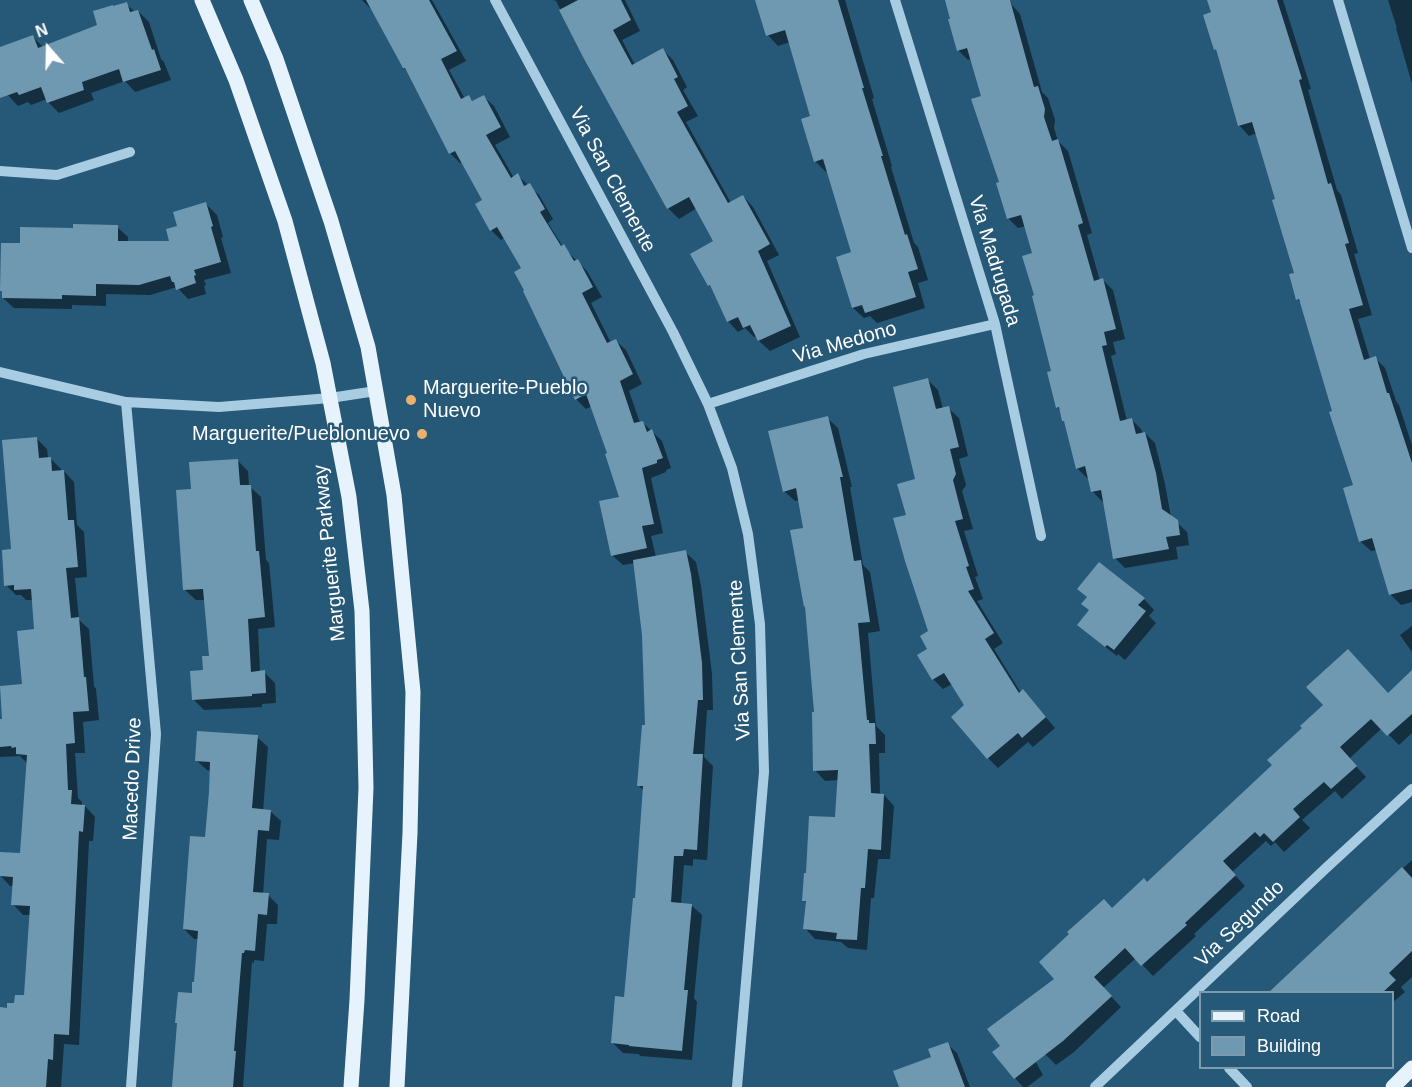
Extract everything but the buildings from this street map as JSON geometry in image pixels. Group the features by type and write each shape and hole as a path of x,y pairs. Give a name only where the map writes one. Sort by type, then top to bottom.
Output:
{"main road":[{"name":"Marguerite Parkway","path":"202,0 237,80 285,221 323,363 349,497 362,611 366,788 351,1087"},
{"path":"250,0 276,59 331,221 368,347 394,495 413,692 410,845 397,1087"},
{"path":"1394,1087 1412,1068"}],"street":[{"name":"Via San Clemente","path":"495,0 673,332 708,404 732,468 748,534 760,624 764,772 737,1087"},
{"name":"Via Madrugada","path":"895,0 995,324 1041,536"},
{"path":"1338,0 1412,248"},
{"path":"0,171 57,175 130,152"},
{"name":"Via Medono","path":"708,404 864,354 995,324"},
{"path":"0,372 126,402 219,407 330,398 376,391"},
{"name":"Macedo Drive","path":"126,402 156,734 131,1087"},
{"name":"Via Segundo","path":"1095,1087 1324,869 1412,789"},
{"path":"1176,1011 1199,1036"},
{"path":"1230,1069 1247,1087"}],"place":[{"name":"Marguerite-Pueblo Nuevo","path":"411,400"},
{"name":"Marguerite/Pueblonuevo","path":"422,434"}]}
